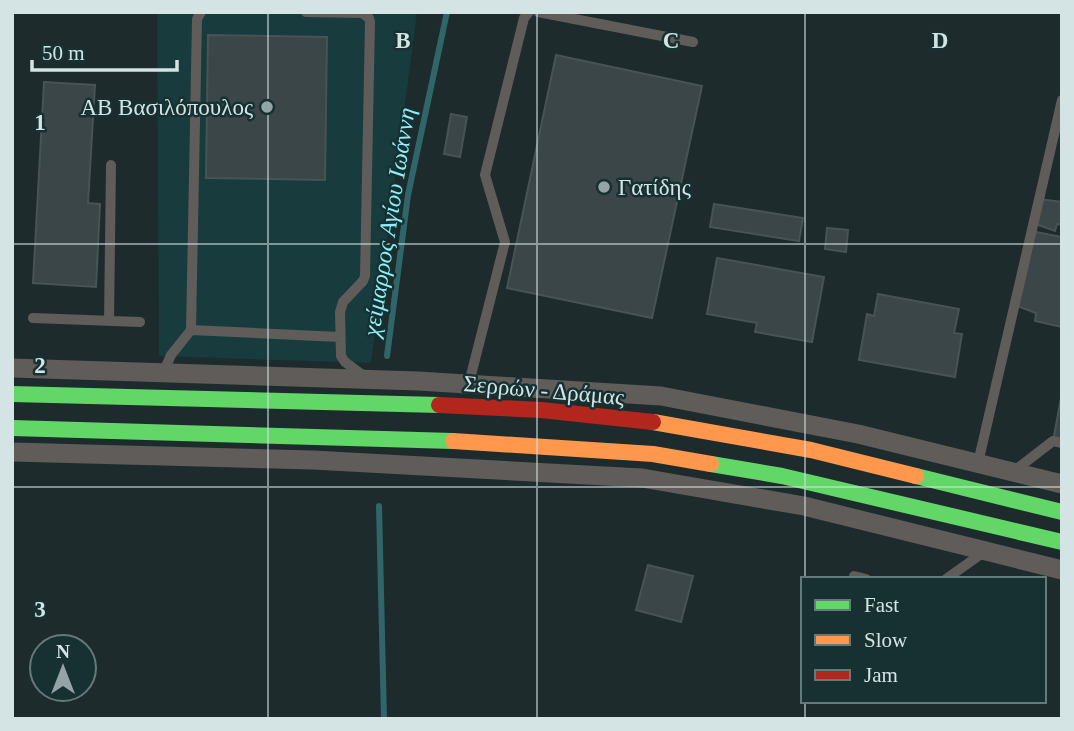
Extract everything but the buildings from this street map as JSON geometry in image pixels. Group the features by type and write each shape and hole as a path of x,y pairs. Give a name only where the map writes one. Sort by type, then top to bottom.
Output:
{"main road":[{"name":"Σερρών - Δράμας","path":"12,394 404,403 541,410 671,424 811,450 1062,512"},
{"path":"12,428 386,438 653,454 782,476 1062,542"}],"street":[{"path":"12,368 469,383 661,396 858,434 1062,484"},
{"path":"12,452 313,460 642,478 804,506 1062,570"}],"lane":[{"path":"164,371 172,355 191,330 197,19 201,12"},
{"path":"306,12 362,13 370,22 365,276 343,302 340,312 341,356 367,379"},
{"path":"469,383 505,242 486,173 524,18 529,12"},
{"path":"538,12 693,42"},
{"path":"978,463 1062,100"},
{"path":"109,321 111,165"},
{"path":"33,318 139,322"},
{"path":"191,330 340,337"},
{"path":"1014,472 1053,441 1062,443"},
{"path":"949,577 984,552"},
{"path":"854,576 858,577"}],"shaded area":[{"path":"157,12 417,12 371,363 159,356"}],"waterway":[{"name":"χείμαρρος Αγίου Ιωάννη","path":"387,356 408,195 447,12"},
{"name":"χείμαρρος Αγίου Ιωάννη","path":"379,506 384,719"}],"traffic: fast":[{"path":"12,394 439,405"},
{"path":"12,428 453,441"},
{"path":"711,464 782,476 1062,542"},
{"path":"916,476 1062,512"}],"traffic: slow":[{"path":"653,422 811,450 916,476"},
{"path":"453,441 653,454 711,464"}],"traffic: jam":[{"path":"439,405 541,410 653,422"}],"place":[{"name":"ΑΒ Βασιλόπουλος","path":"267,107"},
{"name":"Γατίδης","path":"604,187"}]}
